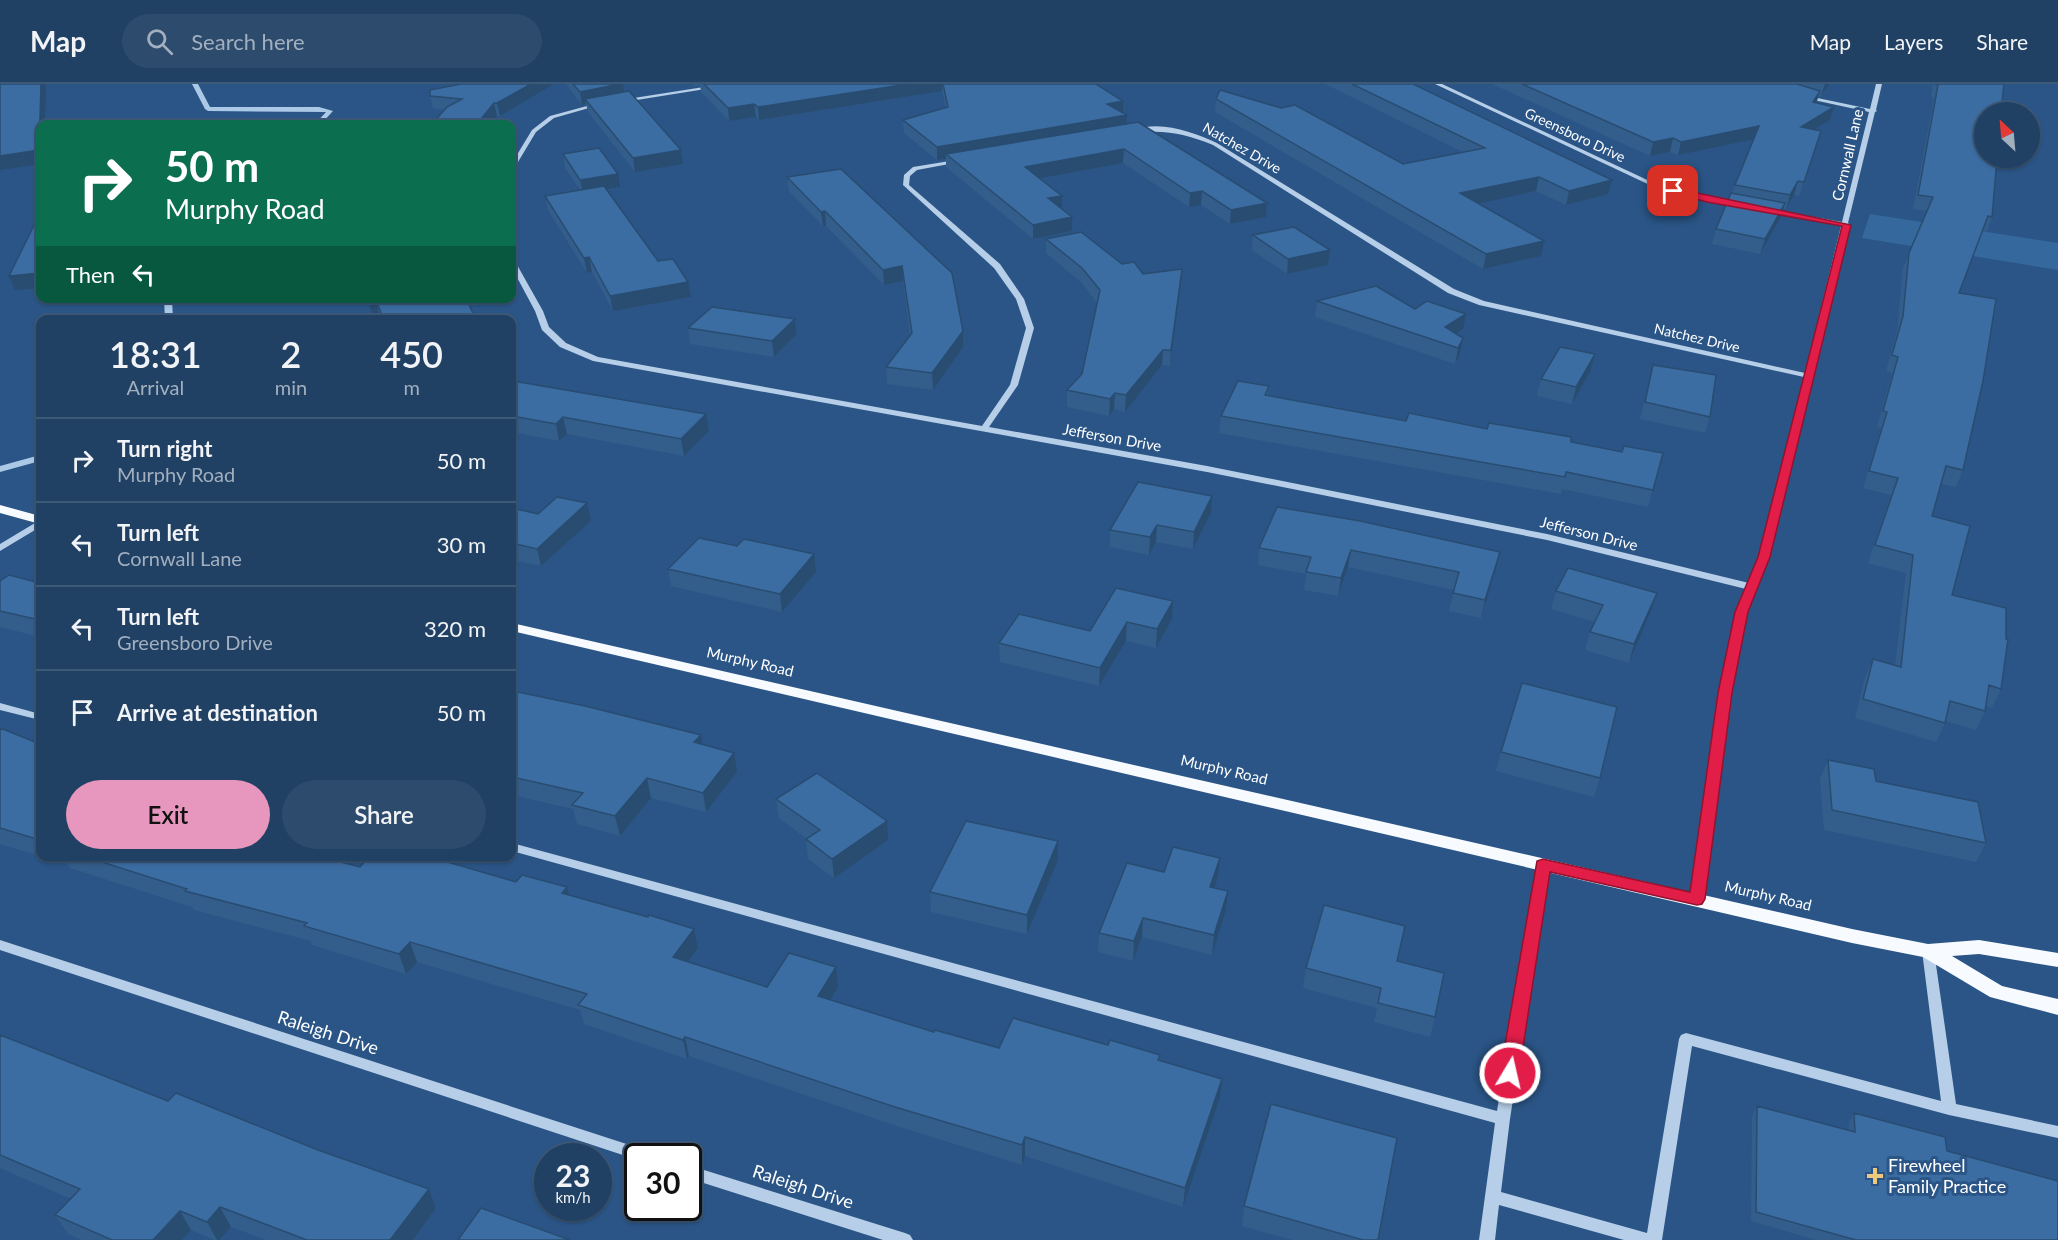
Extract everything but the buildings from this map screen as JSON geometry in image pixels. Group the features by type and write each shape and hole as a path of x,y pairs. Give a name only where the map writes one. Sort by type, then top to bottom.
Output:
{"main road":[{"path":"0,509 36,521"},
{"name":"Murphy Road","path":"516,628 1543,865 1928,951 1979,947 2058,960"},
{"name":"Murphy Road","path":"1928,951 1996,992 2058,1007"}],"street":[{"path":"617,101 734,84"},
{"name":"Greensboro Drive","path":"1438,84 1656,186 1754,208"},
{"name":"Cornwall Lane","path":"1697,899 1725,693 1742,612 1764,557 1879,84"},
{"path":"1796,95 1874,111"},
{"path":"516,161 534,131 552,117 606,103"},
{"name":"Natchez Drive","path":"1126,133 1149,129 1173,129 1200,136 1451,291 1482,303 1809,376"},
{"path":"969,158 915,168 907,175 906,185 997,266 1020,299 1030,328 1014,385 984,429"},
{"path":"1765,210 1846,225"},
{"name":"Jefferson Drive","path":"516,270 539,311 545,328 563,345 596,359 1207,469 1547,537 1751,587"},
{"path":"0,548 36,525"},
{"path":"0,706 36,716"},
{"path":"516,848 1503,1119"},
{"path":"1487,1240 1503,1119 1543,865"},
{"name":"Raleigh Drive","path":"0,945 624,1149"},
{"path":"1928,951 1948,1108"},
{"path":"1654,1240 1686,1040 1948,1108 2058,1132"},
{"name":"Raleigh Drive","path":"702,1175 905,1240"},
{"path":"1492,1196 1649,1240"}],"shaded area":[{"path":"1870,214 2058,243 2058,270 1862,238"}],"waterway":[{"path":"195,84 208,109 319,109 330,111 322,120"},
{"path":"168,303 169,315"},
{"path":"0,469 36,459"}],"place":[{"name":"Firewheel Family Practice","path":"1875,1176"}],"route":[{"path":"1510,1073 1543,865 1697,899 1725,693 1742,612 1764,557 1846,225 1673,191"}]}
